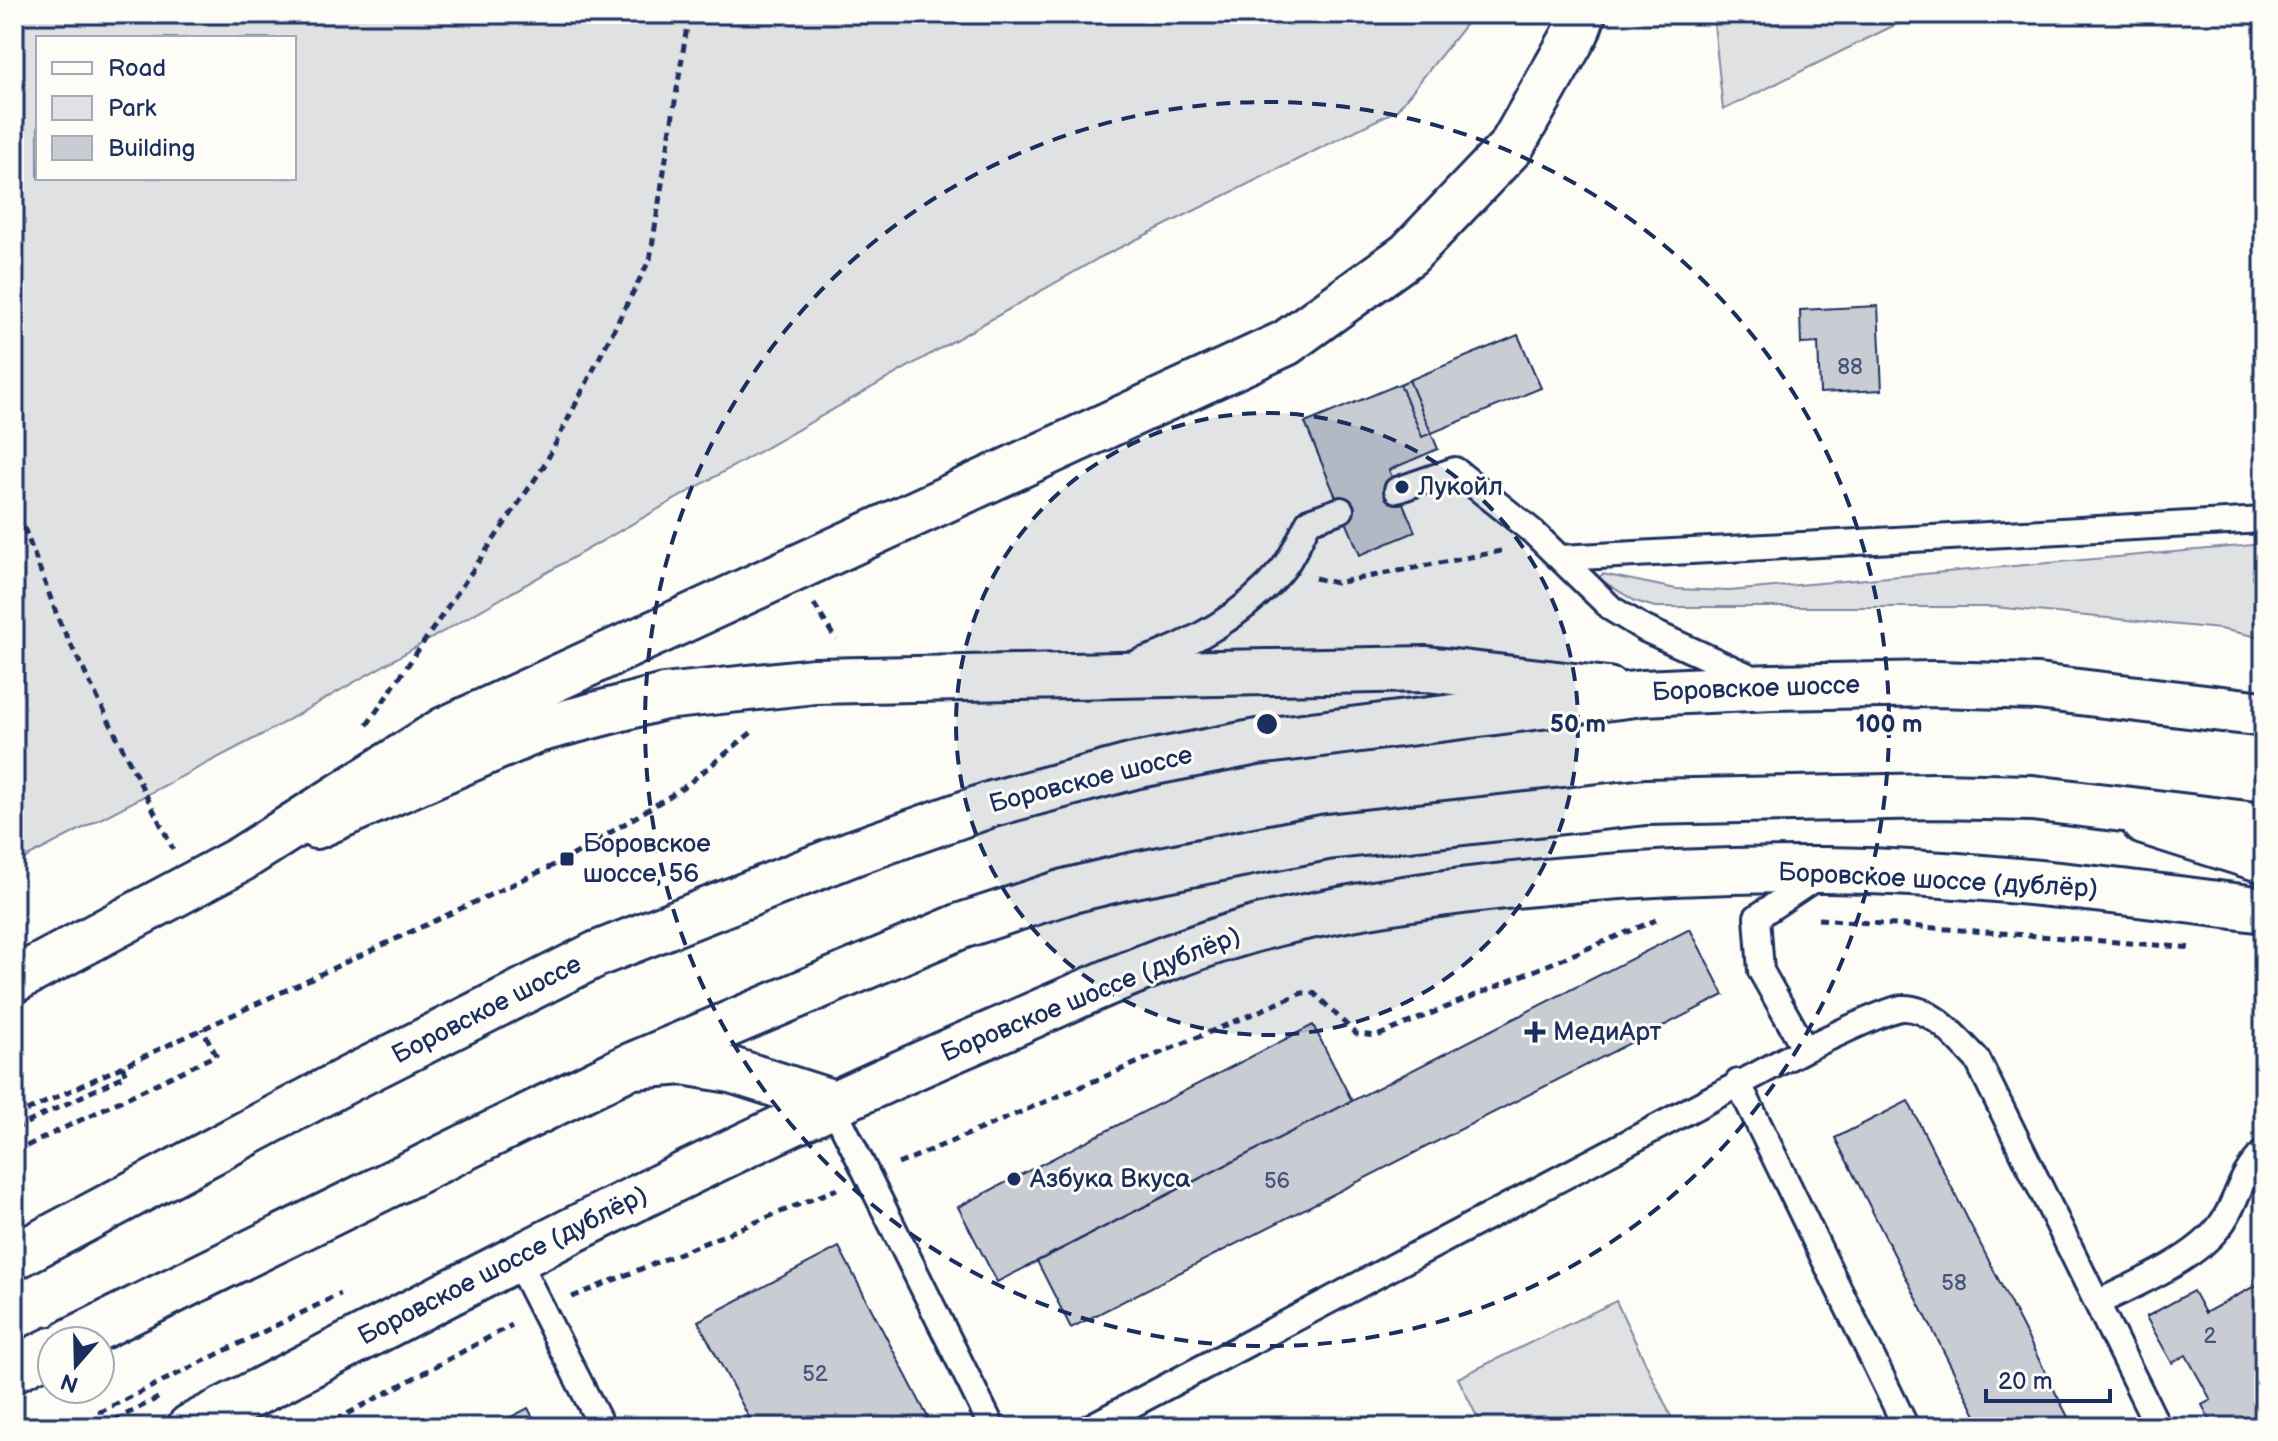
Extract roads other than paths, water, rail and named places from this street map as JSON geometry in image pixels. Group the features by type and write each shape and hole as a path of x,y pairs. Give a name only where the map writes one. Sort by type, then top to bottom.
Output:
{"main road":[{"path":"14,980 241,859 444,730 1286,343 1409,254 1511,147 1577,31 1583,14"},
{"path":"241,859 537,730 664,697 814,681 1092,673 1427,669 1643,693"},
{"name":"Боровское шоссе","path":"14,1257 349,1079 597,954 853,853 992,804 1134,766 1257,742 1643,693 1772,687 1936,684 2037,687 2264,714"},
{"path":"104,1325 628,1067 961,926 1125,877 1327,837 1646,802 1936,796 2032,798 2264,826"},
{"path":"2032,798 2135,820 2264,860"},
{"name":"Боровское шоссе (дублёр)","path":"190,1427 516,1258 831,1102 1136,971 1223,939 1297,918 1386,902 1584,879 1826,870 2116,891 2264,910"},
{"path":"628,1067 683,1062 731,1070 831,1102"},
{"path":"14,1369 36,1358"}],"lane":[{"path":"1397,490 1455,470 1561,558 1612,609 1645,629 1772,687"},
{"path":"1092,673 1176,650 1206,633 1238,610 1282,570 1309,521 1341,510"},
{"path":"1561,558 2264,520"},
{"path":"1805,1049 1761,971 1757,917 1826,870"},
{"path":"1090,1427 1738,1082 1805,1049 1902,1008 1925,1015 1945,1026 1977,1059 2158,1427"},
{"path":"1738,1082 1906,1427"},
{"path":"831,1102 992,1427"},
{"path":"2097,1303 2200,1247 2220,1226 2240,1179 2264,1152"},
{"path":"516,1258 602,1427"}],"place":[{"name":"Лукойл","path":"1402,487"},
{"name":"Боровское шоссе, 56","path":"567,859"},
{"name":"МедиАрт","path":"1535,1032"},
{"name":"Азбука Вкуса","path":"1014,1179"}]}
